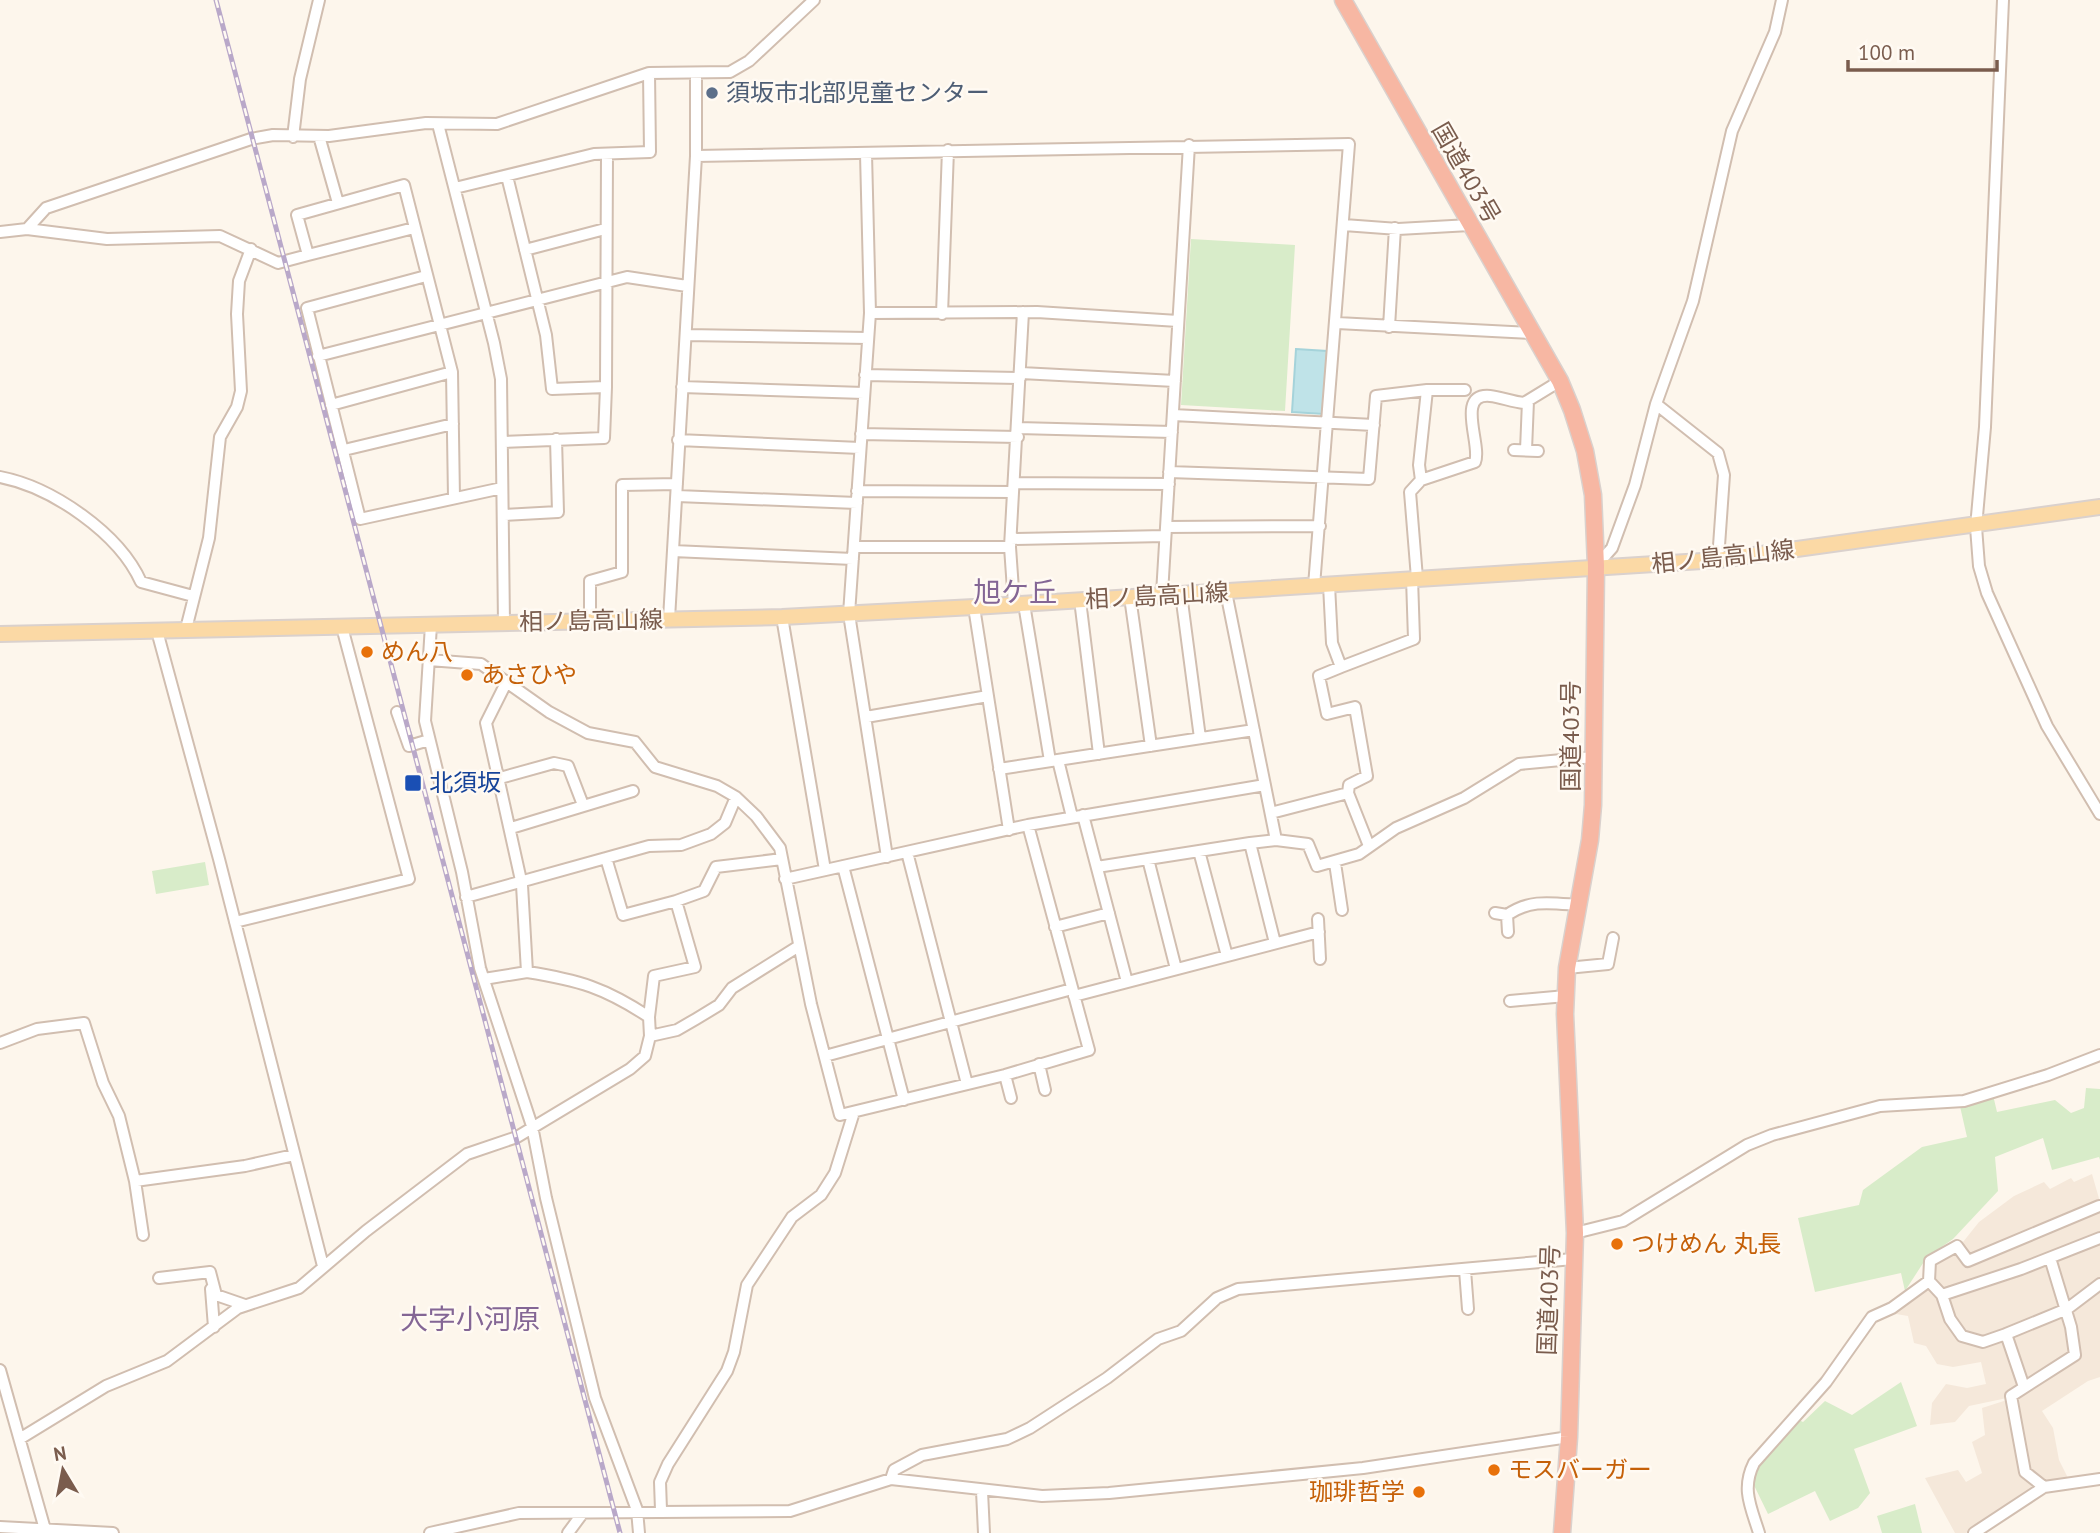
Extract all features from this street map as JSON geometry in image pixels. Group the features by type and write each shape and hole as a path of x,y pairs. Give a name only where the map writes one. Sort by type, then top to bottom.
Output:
{"highway":[{"name":"国道403号","path":"1343,0 1560,382 1585,452 1593,495 1596,566 1591,840 1567,968 1566,996 1575,1233 1569,1437 1562,1533"}],"main road":[{"name":"相ノ島高山線","path":"0,634 782,617 1226,592 1718,560 1976,527 2100,507"}],"street":[{"path":"293,137 300,79 319,0"},
{"path":"27,229 46,208 236,142 273,135 319,136 438,124 498,124 649,73 730,72 749,61 814,0"},
{"path":"1596,566 1612,548 1635,485 1656,404 1693,301 1732,131 1775,32 1782,0"},
{"path":"2003,0 1988,373 1976,527 1979,566 1987,593 2047,726 2100,814"},
{"path":"455,188 594,154 650,152 649,73"},
{"path":"669,620 696,156 696,73"},
{"path":"438,124 487,313 501,379 504,442 504,623"},
{"path":"319,136 338,203"},
{"path":"696,156 1349,144 1320,526 1322,586 1332,643 1341,667"},
{"path":"1162,594 1189,145"},
{"path":"942,314 948,150"},
{"path":"866,154 870,313 849,614 887,856"},
{"path":"504,442 604,438 607,155"},
{"path":"507,176 546,335 552,389 606,387"},
{"path":"308,256 297,215 404,185 452,372 454,498"},
{"path":"1343,225 1395,228 1470,225"},
{"path":"0,232 27,229 107,239 220,236 278,263 414,228"},
{"path":"1389,327 1395,228"},
{"path":"525,250 605,229"},
{"path":"186,629 209,538 219,437 237,407 241,391 237,314 239,281 251,249"},
{"path":"426,276 307,308 360,519 502,488"},
{"path":"318,356 626,277 687,286"},
{"path":"870,313 1023,312 1178,321"},
{"path":"1023,312 1011,543 1019,604 1054,761 1097,867 1127,982"},
{"path":"1337,323 1530,333"},
{"path":"686,335 868,338"},
{"path":"331,405 452,372"},
{"path":"865,375 1175,381"},
{"path":"1369,846 1348,793 1349,785 1367,776 1355,707 1327,714 1314,677 1414,639 1415,578 1410,492 1421,480 1475,462 1478,454 1470,414 1472,404 1479,398 1489,396 1511,402 1528,401 1560,382"},
{"path":"682,387 864,393"},
{"path":"1421,480 1419,465 1427,390"},
{"path":"1169,472 1324,476 1370,480 1376,396 1427,390 1465,390"},
{"path":"1528,401 1520,450 1538,451"},
{"path":"1656,404 1718,453 1724,475 1718,560"},
{"path":"1173,415 1374,425"},
{"path":"344,450 453,424"},
{"path":"861,434 1172,432"},
{"path":"504,515 558,512 556,439"},
{"path":"678,440 860,448"},
{"path":"0,477 44,491 70,506 110,540 133,567 141,582 193,596"},
{"path":"590,621 590,581 622,572 622,485 677,484"},
{"path":"677,496 857,497 1014,488 1168,484"},
{"path":"673,551 853,553 1166,532 1320,526"},
{"path":"1226,592 1276,840"},
{"path":"1181,594 1200,738"},
{"path":"1130,597 1151,746"},
{"path":"1080,600 1099,754"},
{"path":"974,607 1009,830"},
{"path":"782,617 825,870"},
{"path":"431,625 425,721 429,740 484,979 533,1126 546,1198 595,1398 637,1510 639,1533"},
{"path":"235,922 409,879 342,627"},
{"path":"157,631 323,1266"},
{"path":"429,660 481,664 549,712 588,733 635,743 655,767 717,786 736,797 769,833 782,859 799,946 840,1115 1089,1050 1028,825"},
{"path":"507,681 486,723 522,881 527,972"},
{"path":"866,718 988,696"},
{"path":"397,712 409,746 429,740"},
{"path":"999,769 1254,730"},
{"path":"1097,867 1276,840 1308,844 1317,866 1335,863 1359,854 1420,815 1464,798 1518,764 1594,757"},
{"path":"500,778 554,762 568,766 583,806"},
{"path":"785,879 1028,825 1265,785"},
{"path":"511,828 633,791"},
{"path":"1271,813 1348,793"},
{"path":"467,897 649,846 681,845 711,834 726,823 736,797"},
{"path":"1250,843 1275,943"},
{"path":"1199,851 1227,956"},
{"path":"907,852 967,1084"},
{"path":"606,858 622,915 704,891 716,867 782,859"},
{"path":"1148,859 1176,969"},
{"path":"1335,863 1342,911"},
{"path":"843,866 904,1100"},
{"path":"21,1438 106,1387 167,1361 245,1305 299,1287 314,1278 323,1266 467,1154 517,1137 630,1069 645,1056 650,1036 649,1017 654,976 695,967 676,901"},
{"path":"1508,932 1501,914 1522,904 1535,902 1578,905"},
{"path":"1055,927 1109,913"},
{"path":"1318,919 1320,959"},
{"path":"825,1056 951,1022 1073,992 1127,982 1319,932"},
{"path":"1567,968 1608,964 1613,938"},
{"path":"650,1036 677,1030 696,1019 719,1005 732,988 799,946"},
{"path":"484,979 527,972 573,979 613,993 649,1017"},
{"path":"1510,1001 1566,996"},
{"path":"0,1043 37,1029 84,1023 103,1083 119,1116 135,1181 143,1235"},
{"path":"1575,1233 1623,1221 1747,1145 1772,1135 1880,1106 1964,1101 2048,1075 2100,1055"},
{"path":"1039,1064 1045,1090"},
{"path":"1005,1074 1011,1098"},
{"path":"661,1510 660,1482 668,1464 731,1362 747,1285 792,1217 821,1195 835,1173 854,1112"},
{"path":"135,1181 245,1166 294,1155"},
{"path":"1759,1533 1746,1484 1754,1463 1826,1382 1872,1317 1892,1308 1928,1281 1930,1261 1957,1245 1968,1261 2099,1206"},
{"path":"1942,1295 2100,1238"},
{"path":"2044,1486 2025,1472 2011,1396 2075,1355 2067,1310 2050,1258"},
{"path":"891,1479 894,1470 922,1455 1007,1439 1030,1428 1158,1339 1181,1331 1217,1298 1238,1289 1573,1259"},
{"path":"1465,1270 1468,1309"},
{"path":"159,1278 210,1272 216,1295 245,1305"},
{"path":"1928,1281 1942,1295 1950,1319 1962,1336 1983,1342 2067,1310 2100,1284"},
{"path":"213,1287 210,1291 214,1327"},
{"path":"2006,1334 2024,1387"},
{"path":"0,1370 45,1532"},
{"path":"430,1533 519,1513 582,1514 637,1510 790,1511 891,1479 1042,1496 1109,1493 1363,1468 1569,1437"},
{"path":"1975,1533 2044,1486 2100,1479"},
{"path":"982,1491 984,1533"},
{"path":"568,1533 582,1514"},
{"path":"0,1527 45,1532 113,1533"}],"shaded area":[{"path":"2092,1174 2100,1202 1969,1256 1963,1242 1979,1222 2014,1196 2044,1182 2050,1189 2071,1178 2074,1182"},
{"path":"2100,1211 2100,1235 2044,1258 1945,1291 1933,1277 1936,1260 1957,1250 1967,1264"},
{"path":"2100,1241 2100,1280 2071,1304 2067,1302 2054,1261"},
{"path":"2049,1263 2061,1308 1985,1338 1964,1333 1953,1318 1947,1299"},
{"path":"1928,1286 1937,1295 1961,1341 2004,1338 2020,1384 2007,1393 2007,1398 1969,1406 1955,1422 1930,1425 1932,1403 1946,1384 1967,1388 1986,1384 1981,1362 1953,1367 1937,1364 1926,1346 1914,1343 1908,1316 1896,1314 1896,1308"},
{"path":"2100,1288 2100,1377 2088,1381 2042,1411 2053,1428 2059,1460 2069,1480 2047,1483 2030,1471 2015,1397 2079,1357 2071,1310"},
{"path":"2065,1316 2071,1352 2027,1381 2011,1335"},
{"path":"2007,1400 2016,1446 2036,1486 1966,1533 1955,1533 1925,1478 1958,1470 1966,1482 1982,1473 1972,1442 1985,1435 1982,1408"}],"green space":[{"path":"1191,239 1295,245 1285,411 1181,405"},
{"path":"205,862 209,885 156,894 152,871"},
{"path":"2086,1088 2100,1089 2100,1160 2099,1157 2052,1170 2043,1138 1995,1157 1998,1191 1953,1239 1927,1257 1905,1291 1901,1273 1815,1292 1798,1218 1859,1205 1863,1190 1922,1147 1967,1137 1959,1102 1993,1095 1997,1112 2055,1100 2071,1113 2084,1108"},
{"path":"1901,1382 1917,1426 1854,1449 1870,1493 1858,1508 1830,1521 1815,1491 1768,1514 1746,1469 1762,1445 1797,1419 1803,1422 1825,1401 1852,1415"},
{"path":"1915,1504 1922,1533 1882,1533 1877,1516"}],"water":[{"path":"1296,349 1327,351 1324,414 1292,412"}],"railway":[{"path":"216,0 620,1533"}],"place":[{"name":"須坂市北部児童センター","path":"712,93"},
{"name":"めん八","path":"367,652"},
{"name":"あさひや","path":"467,675"},
{"name":"北須坂","path":"413,783"},
{"name":"つけめん 丸長","path":"1617,1244"},
{"name":"モスバーガー","path":"1494,1470"},
{"name":"珈琲哲学","path":"1419,1492"}],"district":[{"name":"旭ケ丘","path":"1015,592"},
{"name":"大字小河原","path":"470,1319"}]}
